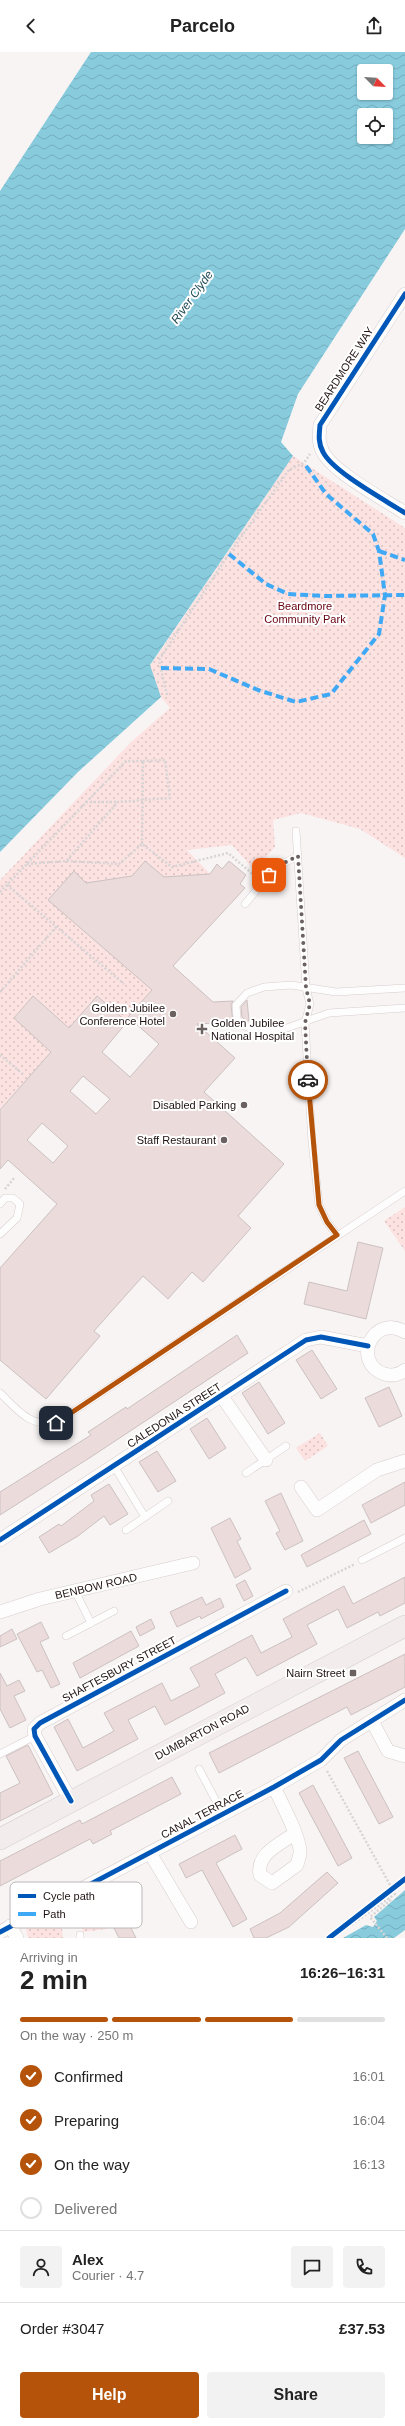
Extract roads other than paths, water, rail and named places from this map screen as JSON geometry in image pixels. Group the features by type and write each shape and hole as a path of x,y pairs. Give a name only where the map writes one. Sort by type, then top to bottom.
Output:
{"main road":[{"name":"DUMBARTON ROAD","path":"0,1838 405,1626"}],"street":[{"name":"BEARDMORE WAY","path":"405,294 320,425 319,442 327,460 338,469 405,513"},
{"path":"404,1373 387,1375 374,1367 367,1353 368,1346 377,1332 392,1327 405,1332"},
{"name":"CALEDONIA STREET","path":"0,1540 306,1340 321,1337 368,1346"},
{"path":"221,1396 266,1460"},
{"path":"301,1487 317,1510 377,1470 405,1461"},
{"name":"BENBOW ROAD","path":"0,1612 75,1591 193,1563"},
{"name":"SHAFTESBURY STREET","path":"36,1736 34,1729 40,1723 286,1591"},
{"name":"CANAL TERRACE","path":"95,1882 274,1787 321,1760 341,1740 405,1700"},
{"path":"372,1721 388,1751 405,1756"},
{"path":"36,1736 71,1801"},
{"path":"274,1787 294,1834"},
{"path":"150,1853 191,1922"},
{"name":"CANAL TERRACE","path":"5,1929 17,1938"}],"lane":[{"path":"296,831 306,988 310,1004 305,1023 312,1142 319,1205 327,1222 337,1235"},
{"path":"245,904 276,867 298,856"},
{"path":"405,988 336,992 291,986 264,987 247,993 236,1005 237,1019 244,1026 257,1030 284,1029 305,1023 329,1013 405,1008"},
{"path":"0,1394 28,1418 41,1425 56,1423 405,1191"},
{"path":"0,1204 5,1198 13,1198 20,1204 17,1218 0,1234"},
{"path":"246,1473 286,1446"},
{"path":"114,1466 145,1517"},
{"path":"126,1530 168,1501"},
{"path":"362,1560 405,1538"},
{"path":"75,1591 91,1623"},
{"path":"66,1636 114,1611"},
{"path":"0,1754 36,1736"},
{"path":"199,1769 223,1814"}],"water":[{"name":"River Clyde","path":"91,52 405,52 405,229 298,394 281,442 293,456 150,665 161,697 78,772 0,852 0,191"},
{"path":"405,1890 405,1930 394,1938 343,1938 366,1925 373,1927 377,1921 374,1917"}],"place":[{"name":"Golden Jubilee Conference Hotel","path":"173,1014"},
{"name":"Golden Jubilee National Hospital","path":"202,1029"},
{"name":"Disabled Parking","path":"244,1105"},
{"name":"Staff Restaurant","path":"224,1140"},
{"name":"Nairn Street","path":"353,1673"}],"park label":[{"name":"Beardmore Community Park","path":"305,612"}]}
